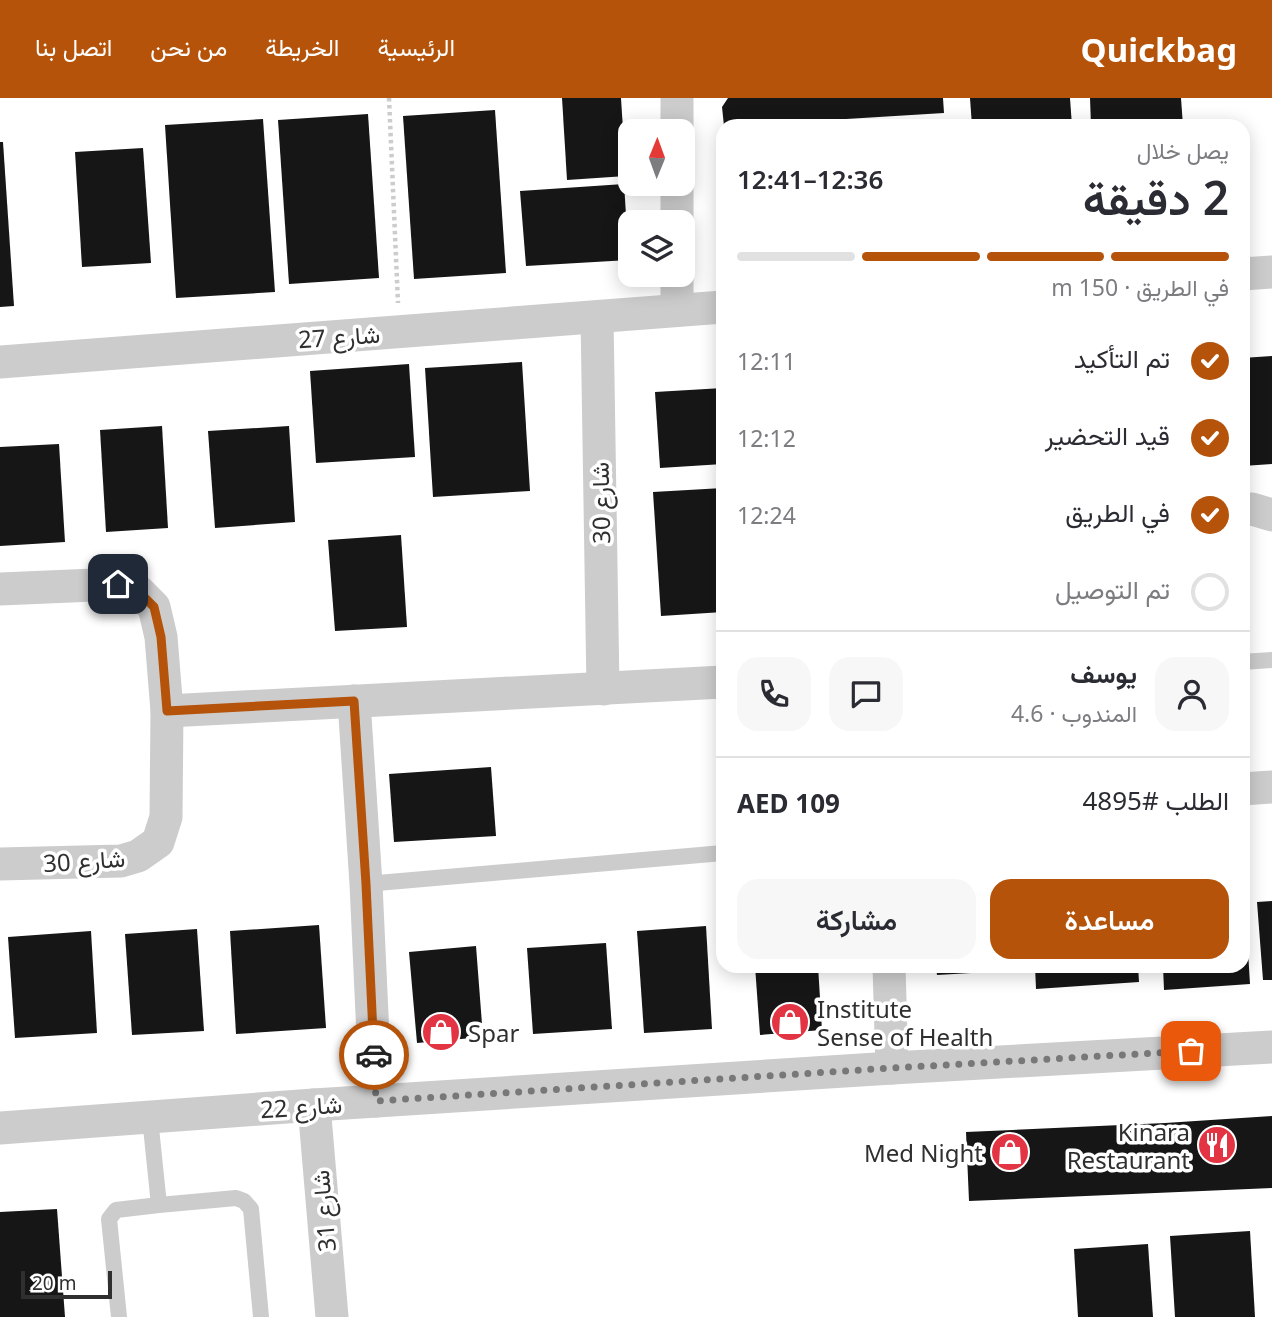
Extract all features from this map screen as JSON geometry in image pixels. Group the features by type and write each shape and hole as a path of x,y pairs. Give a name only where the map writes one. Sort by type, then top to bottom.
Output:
{"street":[{"path":"677,98 677,119"},
{"path":"1250,273 1272,272"},
{"path":"677,287 677,310"},
{"name":"شارع 27","path":"0,362 716,307"},
{"name":"شارع 30","path":"597,317 603,688"},
{"path":"1250,509 1272,515"},
{"name":"شارع 30","path":"0,589 118,584 138,591 154,607 161,637 167,711 166,817 158,842 138,856 121,861 0,864"},
{"path":"167,711 716,682"},
{"path":"354,701 376,1101"},
{"path":"1250,788 1272,787"},
{"path":"889,973 892,1068"},
{"name":"شارع 22","path":"0,1128 376,1101 1272,1046"},
{"name":"شارع 31","path":"314,1105 332,1317"}],"lane":[{"path":"1250,661 1272,660"},
{"path":"366,884 716,854"},
{"path":"150,1118 159,1205"},
{"path":"119,1317 109,1219 116,1210 236,1198 244,1201 251,1209 261,1317"}],"path":[{"path":"389,98 399,331"}],"building":[{"path":"562,98 621,98 622,119 618,119 618,177 567,180"},
{"path":"728,98 943,98 944,113 846,119 723,119 722,107"},
{"path":"970,98 1070,98 1072,119 972,119"},
{"path":"1090,98 1181,98 1182,119 1091,119"},
{"path":"495,110 506,273 414,279 403,116"},
{"path":"368,114 379,278 289,284 278,120"},
{"path":"263,119 275,292 176,298 165,125"},
{"path":"0,142 3,142 14,306 0,307"},
{"path":"143,148 151,263 82,267 75,152"},
{"path":"618,184 618,196 625,196 626,210 618,210 618,261 526,266 520,191"},
{"path":"1272,356 1272,464 1250,466 1250,357"},
{"path":"522,362 530,491 433,497 425,368"},
{"path":"409,364 415,457 316,463 310,371"},
{"path":"716,388 716,464 660,468 655,392"},
{"path":"162,426 168,528 106,532 100,430"},
{"path":"289,426 295,522 215,528 208,431"},
{"path":"59,444 65,542 0,546 0,447"},
{"path":"716,488 716,612 661,616 653,492"},
{"path":"401,535 407,627 335,631 328,540"},
{"path":"491,767 496,836 394,842 389,774"},
{"path":"1272,901 1272,980 1263,980 1257,902"},
{"path":"319,925 326,1028 236,1034 230,931"},
{"path":"706,926 712,1029 644,1033 637,931"},
{"path":"197,929 204,1031 132,1035 125,934"},
{"path":"91,931 97,1033 15,1038 8,937"},
{"path":"606,943 612,1029 533,1034 527,948"},
{"path":"476,946 483,1037 417,1043 409,952"},
{"path":"756,973 818,973 822,1030 760,1035"},
{"path":"937,973 971,973 937,975"},
{"path":"1035,973 1138,973 1139,982 1036,989"},
{"path":"1163,973 1249,973 1250,984 1164,990"},
{"path":"1272,1116 1272,1188 969,1201 966,1132"},
{"path":"57,1209 65,1317 0,1317 0,1212"},
{"path":"1250,1231 1255,1317 1175,1317 1170,1236"},
{"path":"1148,1244 1153,1317 1078,1317 1074,1249"}],"way so far":[{"path":"374,1055 376,1101 1191,1051"}],"place":[{"name":"Institute Sense of Health","path":"790,1022"},
{"name":"Spar","path":"441,1032"},
{"name":"Kinara Restaurant","path":"1217,1145"},
{"name":"Med Night","path":"1010,1152"}],"route":[{"path":"118,584 138,591 154,607 161,637 167,711 354,701 374,1055"}]}
